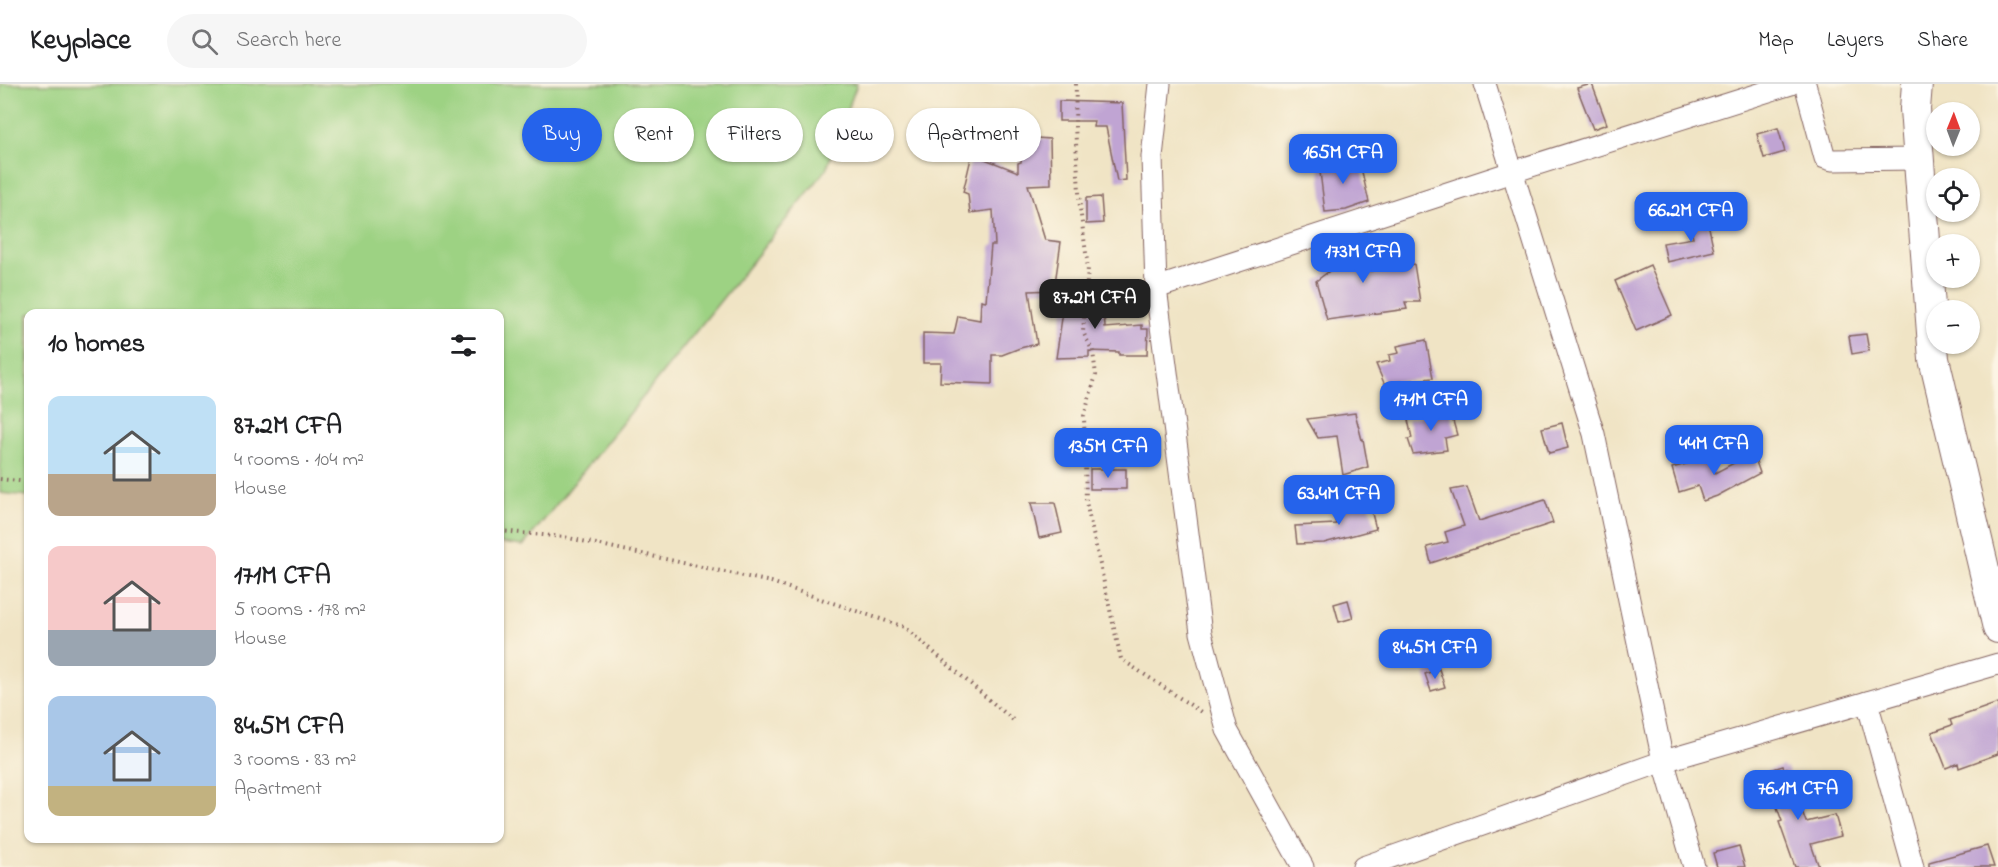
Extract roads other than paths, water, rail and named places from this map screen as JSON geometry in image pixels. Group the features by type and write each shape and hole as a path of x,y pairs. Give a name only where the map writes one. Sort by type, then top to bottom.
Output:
{"main road":[{"path":"1917,84 1915,109 1934,359 1998,628"}],"street":[{"path":"1160,84 1152,157 1156,288 1201,633 1227,730 1303,867"},
{"path":"1485,84 1594,434 1664,761 1694,867"},
{"path":"1156,288 1791,84"},
{"path":"1805,84 1825,158 1832,160 1919,159"},
{"path":"1363,867 1664,761 1998,664"},
{"path":"1867,702 1913,867"}]}
